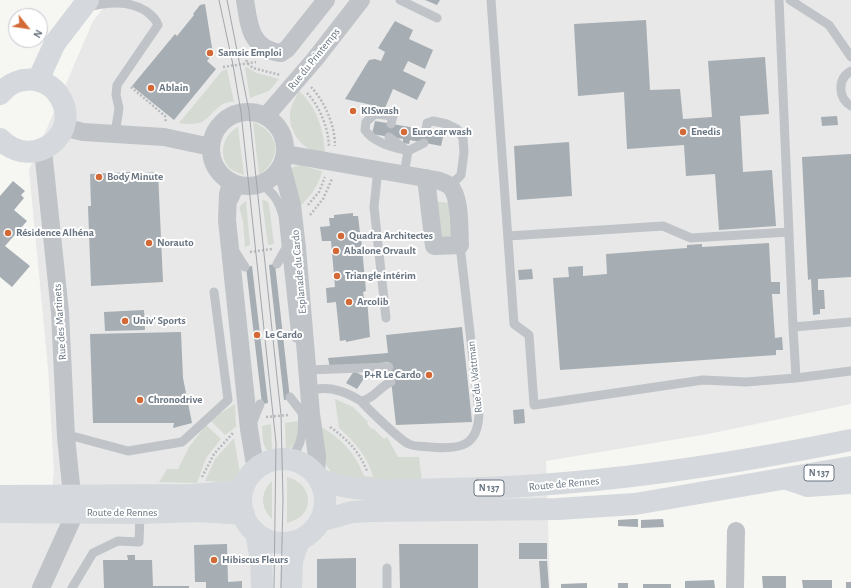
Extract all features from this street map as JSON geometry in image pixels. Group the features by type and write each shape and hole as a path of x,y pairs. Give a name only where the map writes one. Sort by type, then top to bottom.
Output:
{"main road":[{"path":"38,80 56,43 84,4"},
{"path":"0,94 9,85 16,82 31,79 38,80 51,87 61,98 65,113 63,127 56,141 43,150 27,152 4,147"},
{"name":"Route de Rennes","path":"318,477 344,487 377,490 478,489 543,486 658,474 851,440"},
{"path":"256,533 275,542 299,540 307,535 320,521 325,501 318,477 304,464 288,459 276,460 262,465 247,480 243,489 242,506 244,514 247,521 256,533 262,559 262,588"},
{"name":"N 137","path":"786,479 851,467"},
{"path":"786,479 808,486 851,483"},
{"name":"Route de Rennes","path":"320,521 352,512 369,511 558,509 611,506 666,500 786,479"},
{"name":"Route de Rennes","path":"0,512 73,504 231,492 243,489"},
{"name":"Route de Rennes","path":"0,496 140,513 198,512 244,514"},
{"path":"291,588 292,561 299,540"}],"street":[{"path":"245,0 249,28 252,35 270,51 281,53 288,48 307,24 320,3"},
{"name":"Rue du Printemps","path":"266,116 315,59 361,0"},
{"path":"307,24 315,59"},
{"path":"249,111 266,116 275,123 282,132 286,143 284,161 273,178 262,184 250,187 235,184 222,176 216,168 212,158 211,146 214,135 220,124 229,117 249,111"},
{"path":"63,127 84,132 164,136 211,146"},
{"name":"Rue des Martinets","path":"43,150 60,312 66,437 73,504"},
{"path":"284,161 378,169 436,180 450,186"},
{"name":"Esplanade du Cardo","path":"284,161 282,176 292,205 318,477"},
{"path":"426,178 434,246 460,245"},
{"path":"235,184 228,194 227,220 249,429 254,459 262,465"},
{"name":"Rue du Wattman","path":"450,186 457,202 460,245"},
{"path":"41,588 73,504"},
{"path":"736,531 736,588"}],"lane":[{"path":"84,4 126,0 135,3 148,13 157,21 158,25 117,85 116,95 119,108 115,134"},
{"path":"400,0 437,18"},
{"path":"491,0 514,324 529,335 534,404 703,380 746,382 796,378 851,371"},
{"path":"779,0 796,378"},
{"path":"790,0 829,25 851,57"},
{"path":"851,71 844,77 841,91 843,98 851,106"},
{"path":"391,124 393,116 375,114 366,122 365,130 369,136 379,141 408,151 424,143"},
{"path":"426,130 427,124 433,121 447,124 457,129 463,138 464,152 461,175 450,186"},
{"path":"389,137 408,151"},
{"path":"404,174 408,151"},
{"path":"378,169 374,207 386,318"},
{"path":"235,184 231,206 254,418 262,465"},
{"name":"Esplanade du Cardo","path":"262,184 272,192 279,201 283,216 302,414 303,433 301,440 298,449 288,459"},
{"path":"508,236 663,226 691,238 789,232"},
{"name":"Rue du Wattman","path":"310,396 316,389 325,388 342,391 361,401 409,444 451,449 468,442 475,436 479,425 479,412 460,245"},
{"path":"277,264 286,248"},
{"path":"236,253 245,267"},
{"path":"66,437 76,437 128,451 182,442 228,400 214,292"},
{"path":"793,327 851,322"},
{"path":"307,370 389,367"},
{"path":"361,401 369,400 384,386 391,382"},
{"path":"290,397 302,414"},
{"path":"254,418 260,404"},
{"path":"72,588 93,553 118,541 139,542 140,513"},
{"path":"386,568 387,588"}],"path":[{"path":"223,67 247,63"},
{"path":"131,85 130,87 165,116 166,124"},
{"path":"236,253 286,248"},
{"path":"328,425 343,436 357,451 369,476"}],"shaded area":[{"path":"110,0 851,0 851,404 708,434 546,461 550,588 0,588 0,522 49,522 54,471 48,368 29,170 93,21"},
{"path":"246,67 257,73 279,79 269,91 250,98"},
{"path":"227,69 234,102 224,103 202,122 193,124 179,123 222,71"},
{"path":"299,91 311,104 318,119 323,136 325,153 311,150 305,146 300,142 292,129 290,112"},
{"path":"253,122 269,133 273,139 275,147 275,154 272,162 259,175"},
{"path":"238,127 244,175 232,170 227,165 223,153 223,147 228,135"},
{"path":"299,165 322,171 318,183 297,209 289,173 292,168"},
{"path":"262,200 267,201 269,205 274,244 268,245"},
{"path":"246,201 250,245 245,247 243,221 239,207"},
{"path":"432,201 450,203 453,233 448,238 441,239"},
{"path":"335,399 353,407 368,422 367,424 372,429 373,428 384,439 387,437 398,457 419,457 422,482 375,483 332,474 324,461 318,425 346,446 356,460 364,476 373,477 368,463 360,450 339,428"},
{"path":"235,404 236,427 225,435 210,420"},
{"path":"299,421 297,438 293,445 286,451 285,423"},
{"path":"271,424 272,453 264,446 262,426"},
{"path":"206,425 221,439 206,458 197,483 159,482 167,469 178,469 189,447"},
{"path":"234,438 240,474 233,480 229,481 205,481 215,459"},
{"path":"287,477 303,486 307,493 308,500 307,508 303,514 296,520 287,523"},
{"path":"272,481 272,519 265,510 263,500 265,490"}],"building":[{"path":"425,0 440,0 437,5"},
{"path":"205,4 213,54 207,61 216,69 174,120 132,86 175,34 177,36 200,5"},
{"name":"Enedis","path":"646,20 650,90 680,89 683,119 712,117 708,61 765,57 769,114 740,116 743,172 772,170 776,226 719,230 715,174 686,176 684,145 627,149 624,92 578,96 574,24"},
{"path":"395,21 413,30 409,39 433,50 425,69 408,61 403,71 426,82 417,100 393,89 385,108 345,99 369,60 375,59 381,61 385,52 378,48"},
{"path":"837,116 838,125 822,126 821,117"},
{"name":"Euro car wash","path":"375,121 444,133 441,146 410,140 409,144 403,143 403,139 372,134"},
{"path":"569,142 572,196 517,200 514,146"},
{"path":"851,154 851,277 818,279 818,290 824,290 825,309 820,309 820,314 813,315 811,279 808,280 802,157"},
{"path":"132,172 132,174 158,172 163,282 91,286 88,206 91,206 90,174"},
{"name":"Résidence Alhéna","path":"13,181 25,191 21,195 24,198 14,210 27,221 5,246 30,266 12,287 0,277 0,196"},
{"path":"353,213 353,216 358,216 360,233 356,234 356,238 361,237 366,291 363,292 364,298 367,298 370,337 346,342 346,340 340,341 336,302 327,303 326,288 335,287 331,241 322,241 320,227 330,226 329,218 334,218 334,215"},
{"path":"769,243 771,282 780,282 780,294 772,294 775,338 782,337 783,350 776,350 776,355 560,370 553,278 569,277 568,267 583,266 583,276 607,274 606,254 687,248 687,245 702,244 702,247"},
{"name":"Le Cardo","path":"275,264 290,399 284,400 269,265"},
{"name":"Le Cardo","path":"252,266 268,403 262,404 246,267"},
{"path":"532,269 533,279 519,280 518,270"},
{"name":"Univ' Sports","path":"144,310 145,330 105,331 104,312"},
{"name":"P+R Le Cardo","path":"462,327 472,422 396,425 389,362 330,368 328,358 388,353 386,335"},
{"name":"Chronodrive","path":"181,332 183,378 192,423 173,428 174,423 93,423 90,334"},
{"path":"354,371 365,377 357,389 346,383"},
{"path":"524,409 525,423 514,424 513,410"},
{"path":"638,519 638,527 618,526 618,520"},
{"path":"663,519 664,527 641,528 641,520"},
{"path":"519,543 547,543 547,559 519,559"},
{"path":"227,544 228,582 242,581 242,588 206,588 206,582 195,582 194,545"},
{"path":"399,544 478,544 478,588 400,588"},
{"path":"127,555 135,555 135,560 152,560 153,586 189,586 189,588 104,588 103,560 128,560"},
{"path":"356,558 356,588 317,588 317,559"},
{"path":"539,561 547,561 549,588 541,588"},
{"path":"762,576 786,576 786,588 763,588"},
{"path":"714,580 715,588 685,588 685,581"},
{"path":"802,580 832,580 832,588 803,588"},
{"path":"846,582 851,582 851,588 846,588"},
{"path":"587,583 587,588 561,588 561,584"},
{"path":"618,583 628,583 628,588 618,588"},
{"path":"643,584 671,584 671,588 643,588"}],"tram line":[{"path":"219,0 233,65 241,112 276,443 274,588"},
{"path":"227,0 249,111 281,415 283,499 281,588"}],"place":[{"name":"Samsic Emploi","path":"210,53"},
{"name":"Ablain","path":"151,88"},
{"name":"KISwash","path":"353,111"},
{"name":"Euro car wash","path":"404,132"},
{"name":"Enedis","path":"683,132"},
{"name":"Body Minute","path":"99,177"},
{"name":"Résidence Alhéna","path":"8,233"},
{"name":"Quadra Architectes","path":"341,236"},
{"name":"Norauto","path":"149,243"},
{"name":"Abalone Orvault","path":"336,251"},
{"name":"Triangle intérim","path":"337,276"},
{"name":"Arcolib","path":"349,302"},
{"name":"Univ' Sports","path":"125,321"},
{"name":"Le Cardo","path":"257,335"},
{"name":"P+R Le Cardo","path":"429,375"},
{"name":"Chronodrive","path":"140,400"},
{"name":"Hibiscus Fleurs","path":"214,560"}]}
